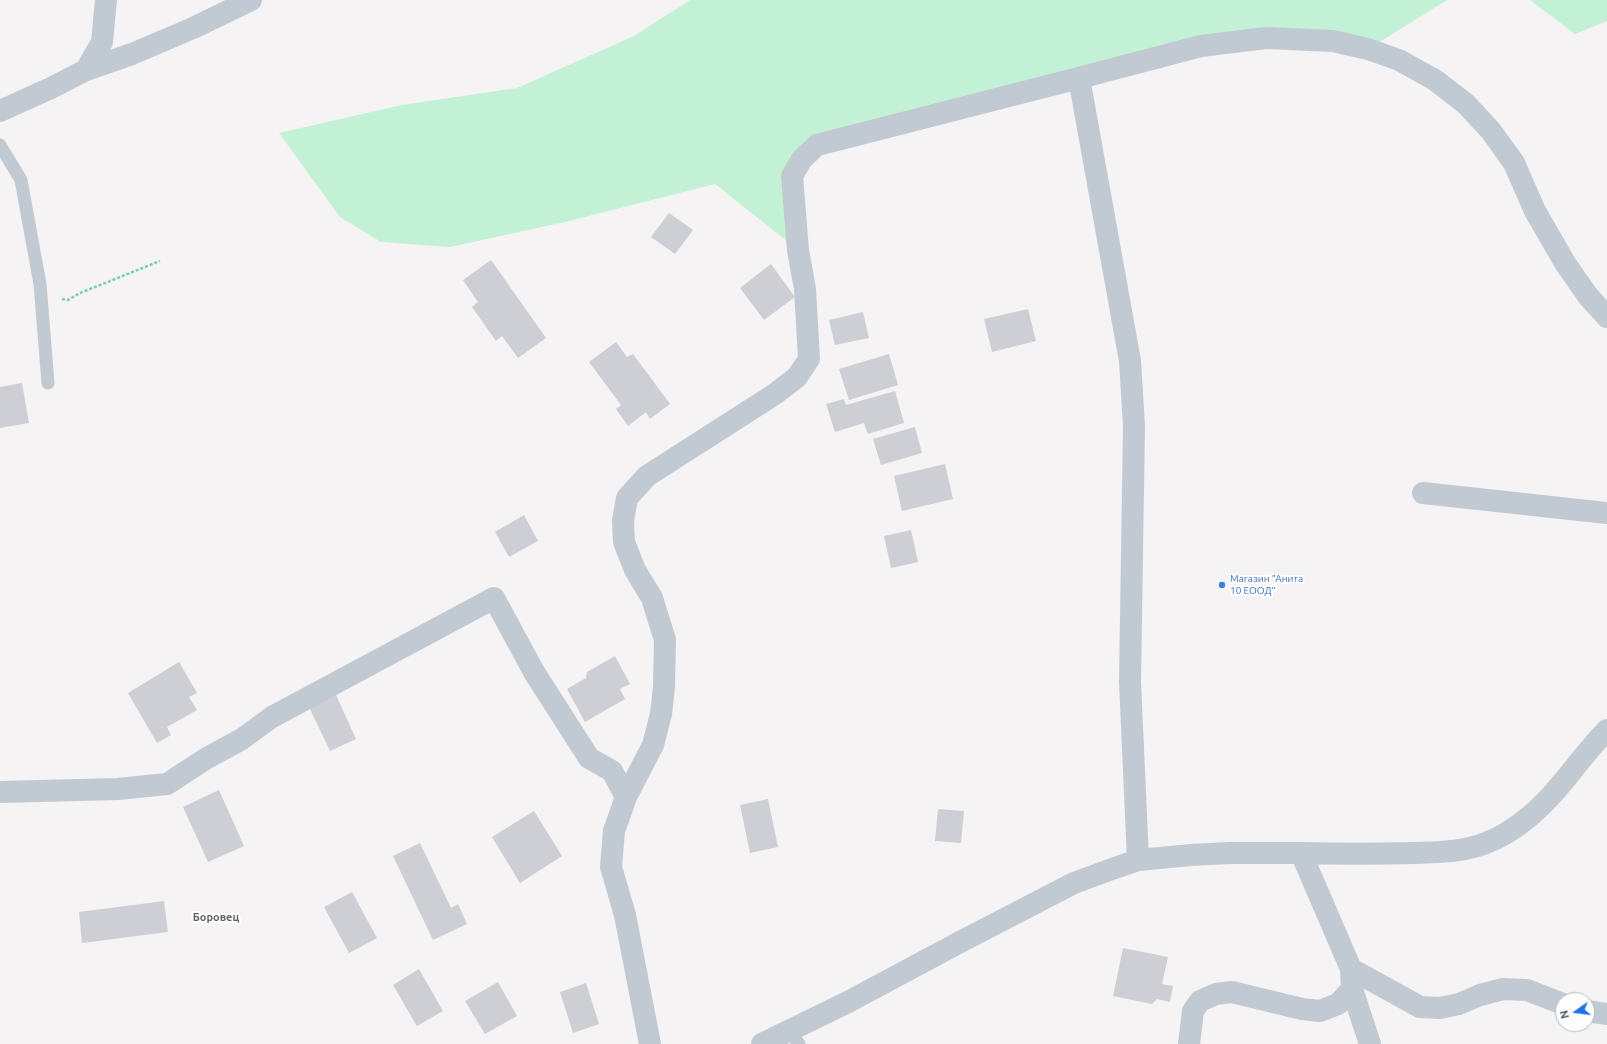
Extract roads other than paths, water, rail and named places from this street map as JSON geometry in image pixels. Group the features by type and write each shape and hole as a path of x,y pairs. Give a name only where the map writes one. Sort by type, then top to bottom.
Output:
{"street":[{"path":"86,70 102,42 106,0"},
{"path":"0,111 86,70 152,45 251,0"},
{"path":"650,1044 625,915 611,867 614,831 626,797 653,745 661,714 665,664 665,640 652,598 635,570 624,542 623,521 627,498 647,476 775,394 797,377 809,359 806,289 798,250 792,176 802,159 817,145 1201,46 1266,38 1333,41 1368,49 1399,60 1435,80 1466,104 1491,132 1514,162 1535,211 1564,263 1588,296 1607,317"},
{"path":"1080,78 1130,361 1134,426 1130,681 1138,860"},
{"path":"1423,494 1607,513"},
{"path":"0,792 118,789 167,784 207,758 242,739 272,717 494,598 534,672 589,758 612,771 626,797"},
{"path":"762,1044 794,1038 848,1002 1074,883 1138,860 1229,853 1358,854 1439,852 1462,849 1485,843 1506,833 1530,816 1563,782 1607,730"},
{"path":"1301,853 1351,979 1370,1044"},
{"path":"1351,979 1420,1007 1440,1008 1459,1004 1480,995 1503,989 1527,990 1555,1001"},
{"path":"1189,1044 1193,1011 1200,1001 1216,994 1232,992 1302,1009 1320,1011 1338,1004 1351,979"},
{"path":"1595,1012 1607,1014"}],"lane":[{"path":"0,145 21,180 40,290 48,383"}],"place":[{"name":"Магазин \"Анита 10 ЕООД\"","path":"1222,585"}],"district":[{"name":"Боровец","path":"216,917"}]}
